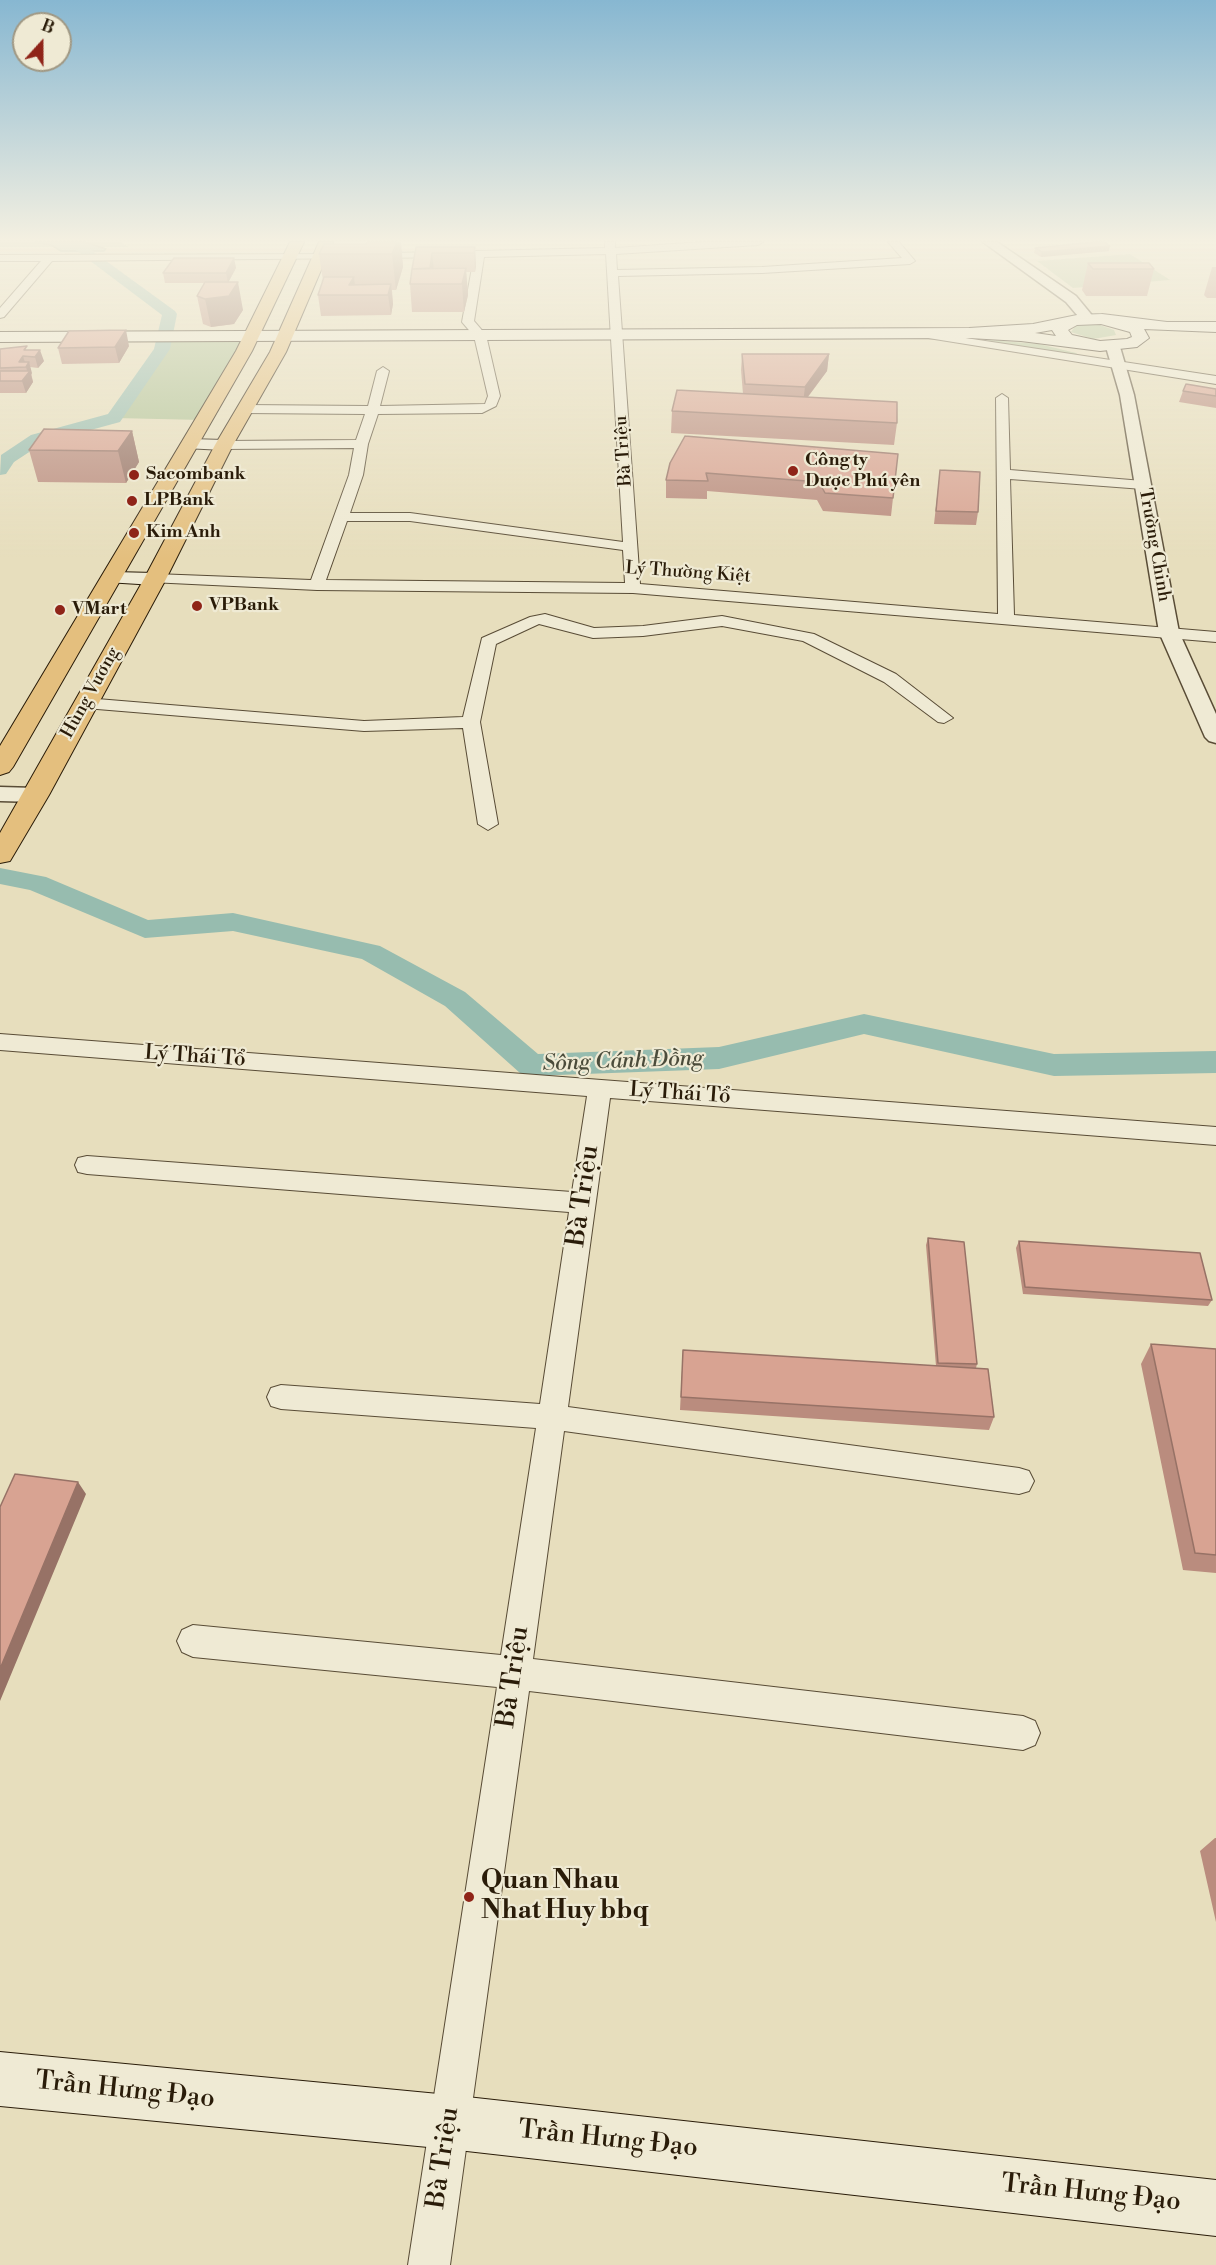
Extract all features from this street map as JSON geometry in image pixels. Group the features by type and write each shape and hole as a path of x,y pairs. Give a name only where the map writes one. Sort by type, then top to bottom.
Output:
{"main road":[{"name":"Hùng Vương","path":"0,767 113,578 245,348"},
{"name":"Hùng Vương","path":"0,855 36,795 155,579 224,445 280,348"},
{"path":"190,444 224,445"},
{"path":"113,578 155,579"},
{"name":"Trần Hưng Đạo","path":"0,2079 450,2122 1216,2208"}],"street":[{"path":"245,409 482,409 490,406 494,396 483,348"},
{"name":"Bà Triệu","path":"617,348 633,588"},
{"path":"1008,348 1216,380"},
{"name":"Trường Chinh","path":"1113,348 1119,365 1143,485 1169,633 1216,736"},
{"path":"317,585 356,475 361,444 374,410 383,371"},
{"path":"1002,398 1006,619"},
{"path":"224,445 361,444"},
{"path":"1003,474 1143,485"},
{"path":"340,517 410,517 630,547"},
{"name":"Lý Thường Kiệt","path":"155,579 317,585 633,588 1216,637"},
{"path":"488,824 471,722 488,641 536,620 545,619 593,633 643,632 722,621 745,623 808,637 890,678 944,718"},
{"path":"85,703 364,726 471,722"},
{"path":"0,794 36,795"},
{"name":"Lý Thái Tổ","path":"0,1042 1216,1136"},
{"name":"Bà Triệu","path":"429,2265 600,1088"},
{"path":"87,1165 583,1203"},
{"path":"281,1397 552,1418 1019,1481"},
{"path":"193,1641 515,1673 1023,1733"}],"green space":[{"path":"243,348 202,420 114,418 151,366 162,349"},
{"path":"1027,348 1054,348 1080,356"}],"building":[{"path":"26,348 24,350 40,350 35,357 23,356 19,362 29,362 26,367 0,368 0,349"},
{"path":"742,354 829,354 805,387 745,384"},
{"path":"0,371 30,371 22,381 0,381"},
{"path":"1186,384 1216,389 1216,396 1183,391"},
{"path":"677,390 897,402 897,423 672,411"},
{"path":"44,429 132,431 118,451 29,450"},
{"path":"685,436 898,454 893,498 825,493 819,482 706,473 708,481 666,480 670,463"},
{"path":"940,470 980,472 978,512 936,511"},
{"path":"928,1238 964,1242 977,1364 938,1363"},
{"path":"1019,1241 1200,1253 1212,1300 1025,1287"},
{"path":"1151,1344 1216,1349 1216,1555 1195,1553"},
{"path":"683,1350 988,1369 994,1417 681,1397"},
{"path":"15,1474 78,1482 0,1669 0,1507"}],"waterway":[{"name":"Sông Cánh Đồng","path":"0,470 7,459 37,439 114,418 162,348"},
{"name":"Sông Cánh Đồng","path":"0,876 37,883 145,929 233,922 370,952 455,999 531,1065 719,1058 864,1024 1054,1065 1216,1062"}],"place":[{"name":"Công ty Dược Phú yên","path":"793,471"},
{"name":"Sacombank","path":"134,475"},
{"name":"LPBank","path":"132,501"},
{"name":"Kim Anh","path":"134,533"},
{"name":"VPBank","path":"197,606"},
{"name":"VMart","path":"60,610"},
{"name":"Quan Nhau Nhat Huy bbq","path":"469,1897"}]}
